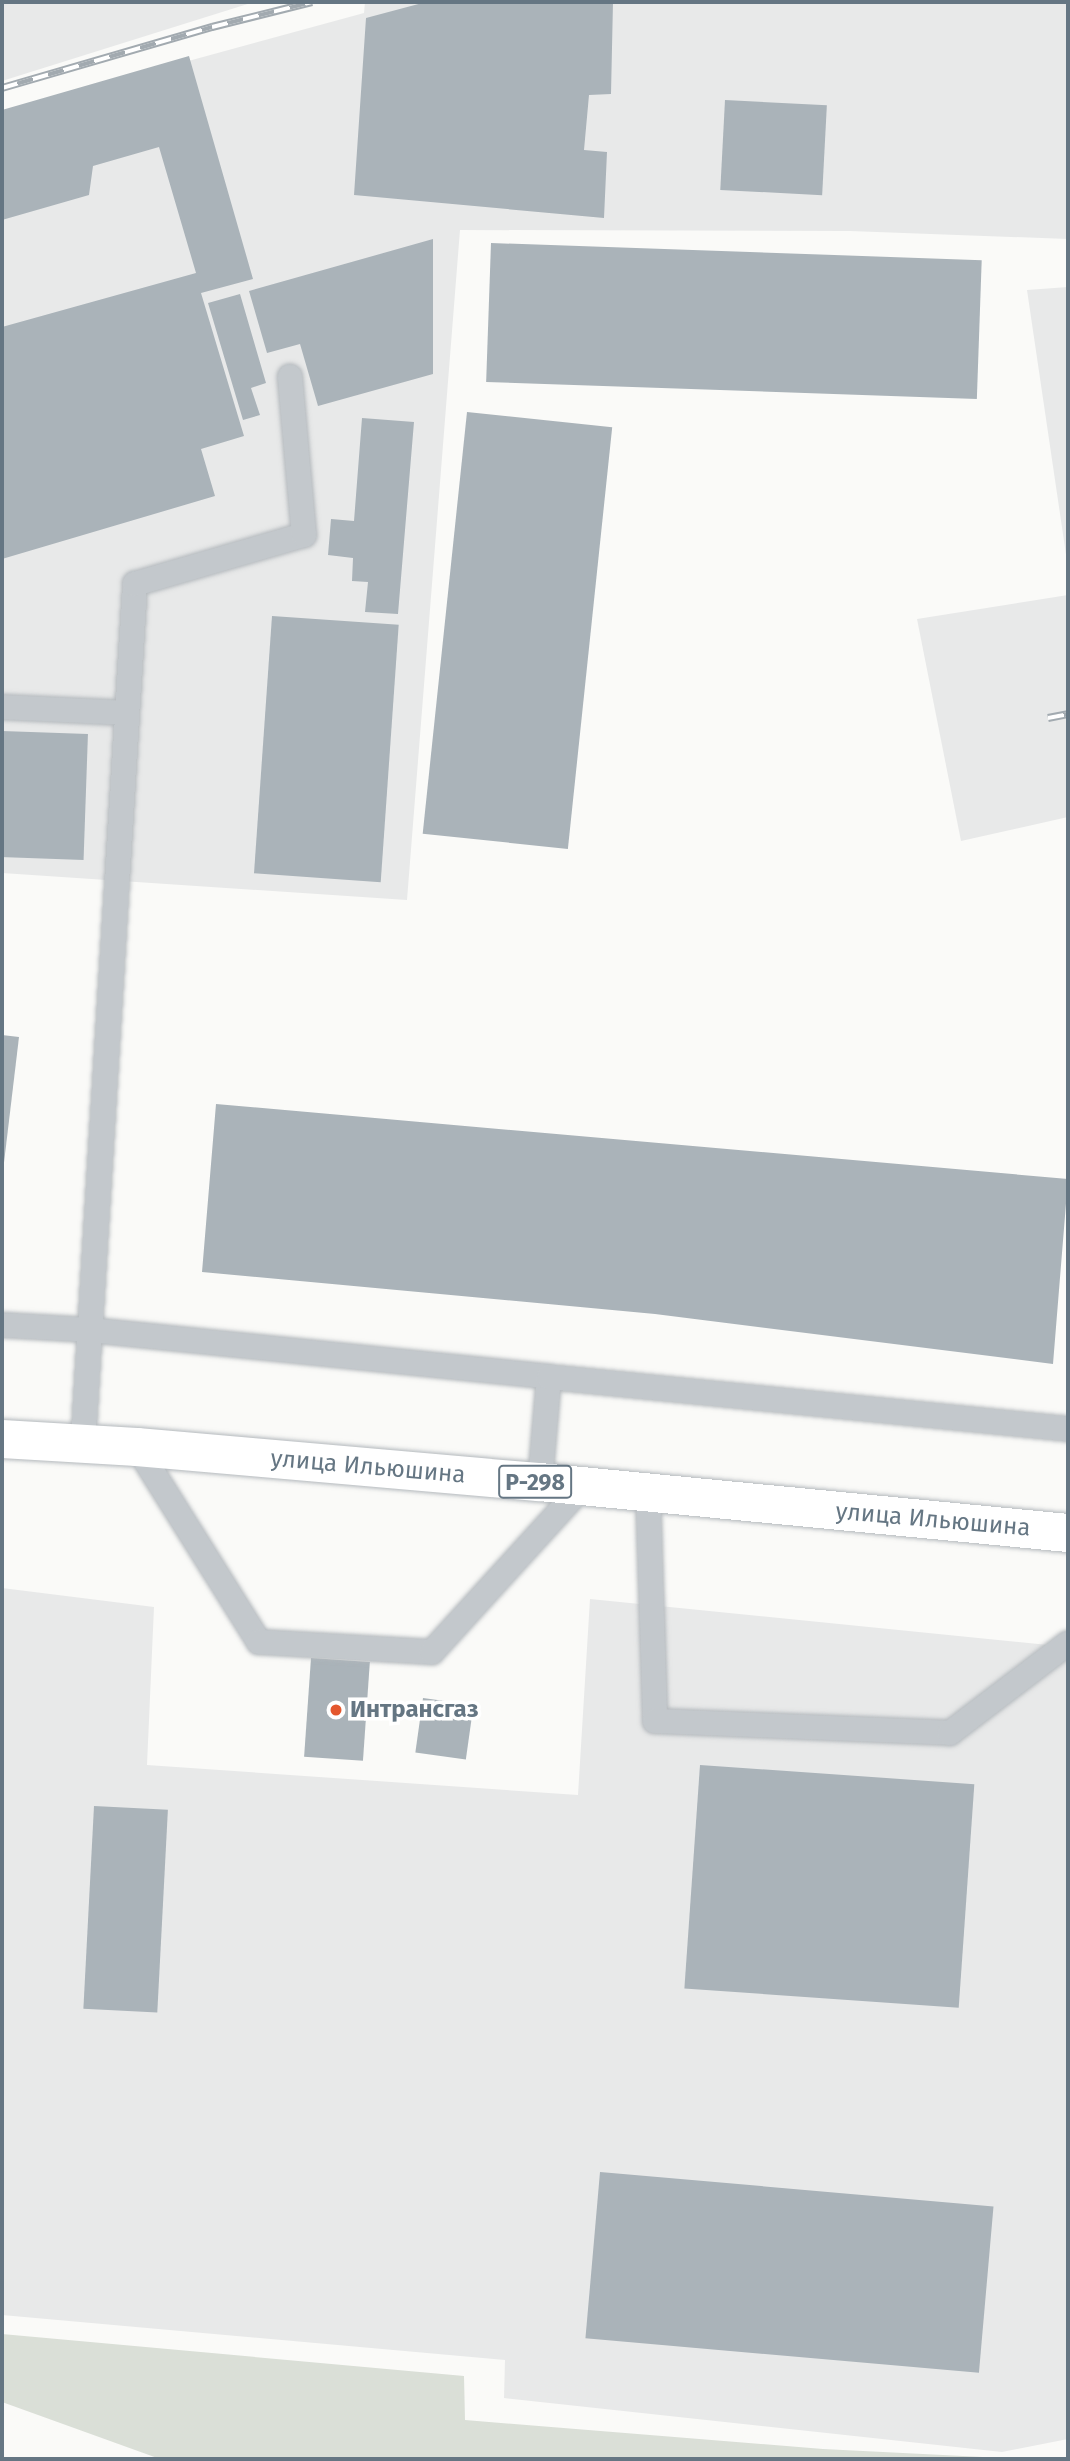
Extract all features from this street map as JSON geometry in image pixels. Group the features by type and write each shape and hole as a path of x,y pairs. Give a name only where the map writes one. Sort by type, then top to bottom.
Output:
{"highway":[{"name":"улица Ильюшина","path":"2,1438 540,1482 1068,1533"}],"lane":[{"path":"83,1445 135,584 304,535 290,377"},
{"path":"2,707 127,713"},
{"path":"2,1325 90,1330 1068,1429"},
{"path":"540,1482 549,1377"},
{"path":"137,1447 259,1642 432,1652 583,1486"},
{"path":"648,1492 655,1720 950,1733 1068,1643"}],"shaded area":[{"path":"2,2 254,2 2,81"},
{"path":"365,2 1068,2 1068,239 850,231 460,230 407,900 2,873 2,112 364,13"},
{"path":"1068,287 1068,568 1027,290"},
{"path":"1068,595 1068,817 961,841 917,619"},
{"path":"2,1588 154,1607 147,1765 578,1795 590,1599 1068,1647 1068,2439 1002,2452 504,2398 505,2360 2,2315"},
{"path":"2,2334 464,2376 465,2420 823,2449 1025,2459 160,2459 2,2402"}],"building":[{"path":"426,2 613,2 611,94 589,95 584,150 607,152 604,218 354,195 366,18"},
{"path":"189,56 253,279 201,293 244,436 201,449 215,496 2,559 2,327 196,273 159,147 93,166 89,195 2,220 2,110"},
{"path":"725,100 827,105 822,195 720,190"},
{"path":"433,239 433,374 318,406 300,344 267,353 249,291"},
{"path":"491,243 982,260 977,399 486,382"},
{"path":"240,294 266,383 251,388 260,415 243,420 208,303"},
{"path":"467,412 612,427 568,849 423,834"},
{"path":"362,418 414,422 398,614 365,612 368,582 352,581 353,558 328,555 331,519 354,521"},
{"path":"272,616 399,625 381,882 254,873"},
{"path":"2,731 88,734 84,860 2,857"},
{"path":"2,1035 19,1037 3,1171 2,1171"},
{"path":"216,1104 1068,1179 1053,1364 655,1314 202,1272"},
{"path":"311,1658 370,1662 363,1761 304,1757"},
{"path":"423,1698 474,1705 466,1760 415,1752"},
{"path":"700,1765 974,1784 959,2008 684,1988"},
{"path":"94,1806 168,1810 157,2013 83,2009"},
{"path":"600,2172 993,2206 979,2373 585,2338"}],"railway":[{"path":"2,88 212,27 312,2"},
{"path":"1048,718 1068,714"}],"place":[{"name":"Интрансгаз","path":"336,1710"}]}
